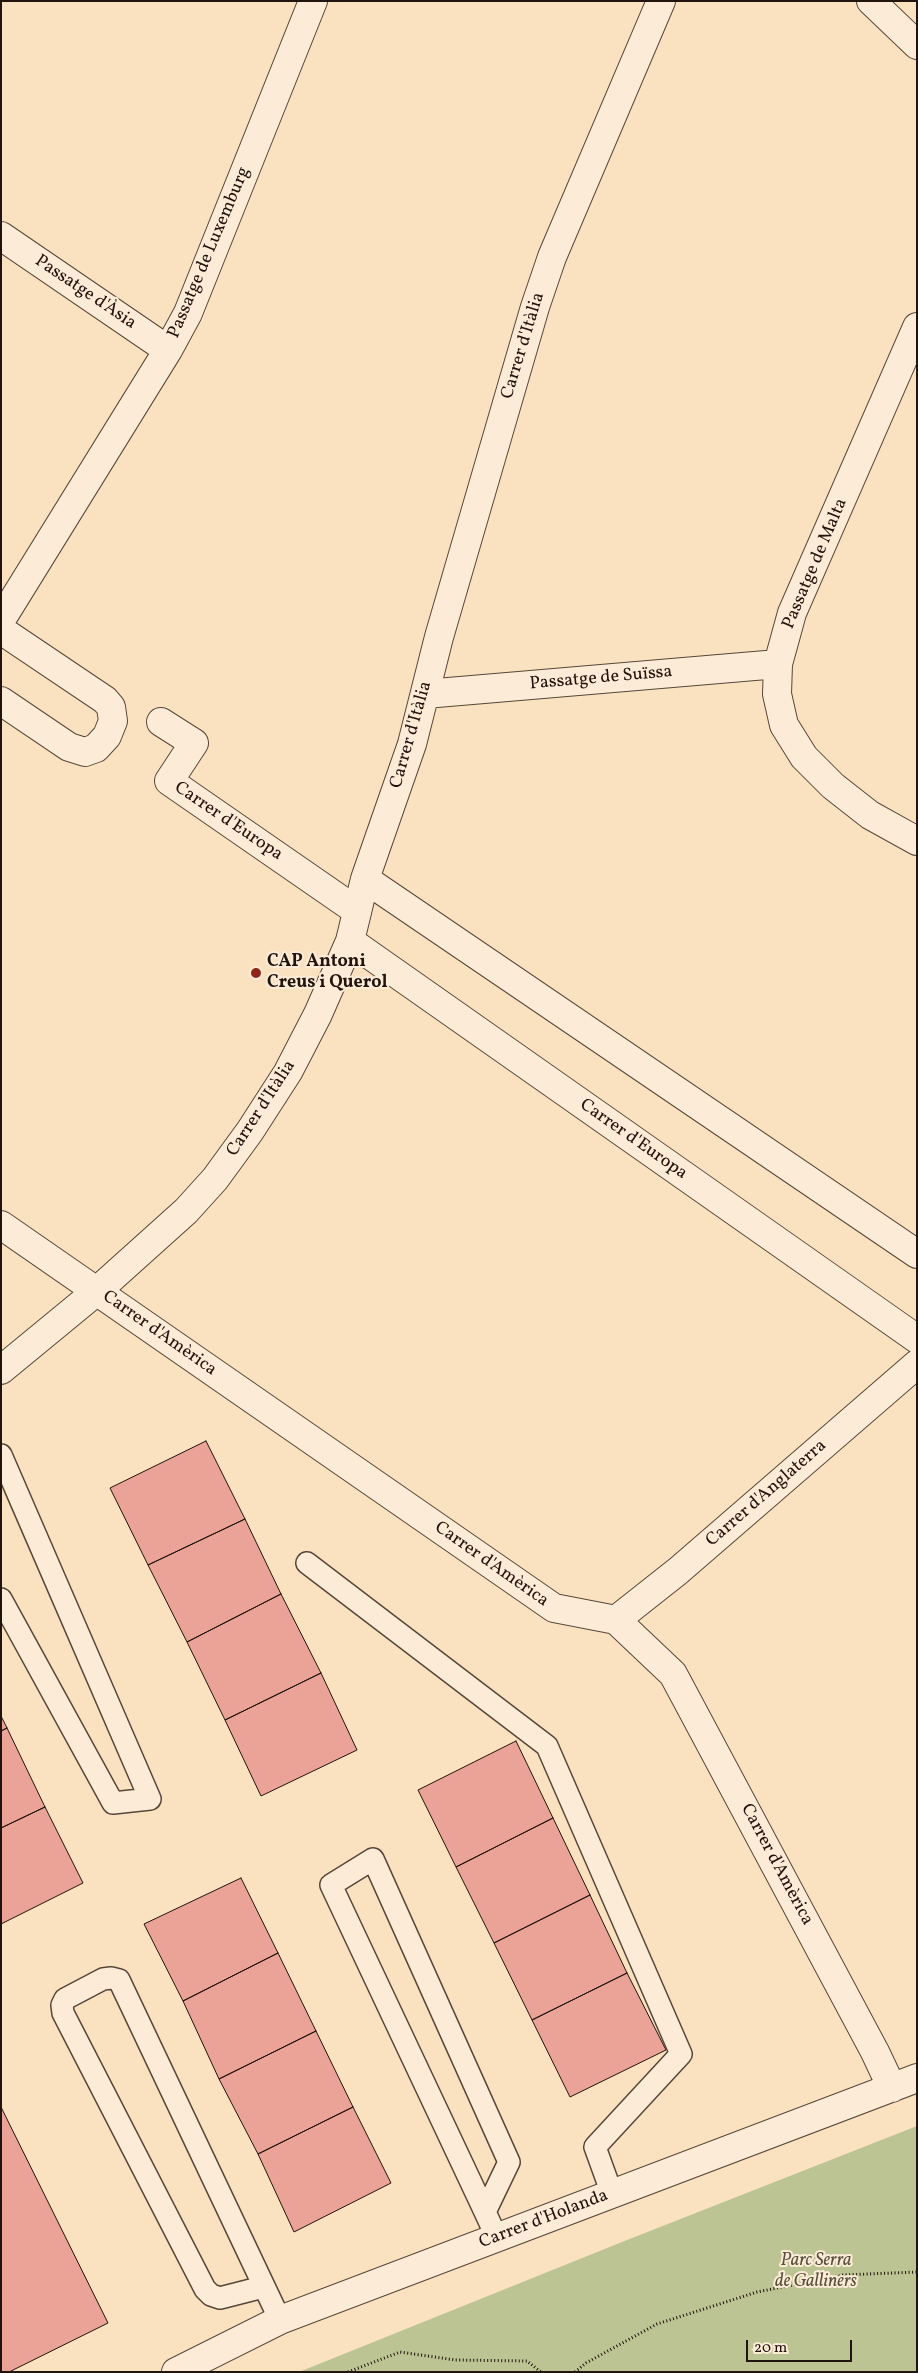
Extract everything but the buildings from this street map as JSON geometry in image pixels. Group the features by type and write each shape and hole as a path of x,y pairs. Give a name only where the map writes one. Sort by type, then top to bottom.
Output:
{"street":[{"name":"Passatge de Luxemburg","path":"1,620 168,350 188,313 313,1"},
{"name":"Carrer d'Itàlia","path":"1,1370 97,1291 186,1211 215,1178 250,1130 292,1064 318,1014 350,941 365,879 412,744 442,627 535,307 552,257 661,1"},
{"path":"871,1 917,45"},
{"name":"Passatge d'Àsia","path":"1,236 168,350"},
{"name":"Passatge de Malta","path":"917,327 792,613 778,664 777,694 784,725 804,757 833,786 870,815 917,841"},
{"path":"1,630 106,700 111,708 113,721 107,736 96,748 85,752 68,747 1,701"},
{"name":"Passatge de Suïssa","path":"425,694 778,664"},
{"name":"Carrer d'Europa","path":"161,722 194,743 169,781 357,911"},
{"path":"365,879 917,1254"},
{"name":"Carrer d'Europa","path":"350,941 917,1338"},
{"name":"Carrer d'Amèrica","path":"1,1225 554,1608 616,1620 674,1674 876,2052 904,2083"},
{"name":"Carrer d'Anglaterra","path":"616,1620 678,1571 917,1364"},
{"name":"Carrer d'Holanda","path":"176,2372 280,2320 904,2083"}],"lane":[{"path":"1,1456 150,1799 112,1803 1,1599"},
{"path":"307,1563 547,1746 681,2054 595,2147 612,2194"},
{"path":"485,2212 508,2162 374,1859 331,1885 497,2238"},
{"path":"262,2287 220,2298 211,2295 205,2289 63,2013 62,2005 66,1999 103,1979 119,1980 262,2287 280,2320"}],"path":[{"path":"575,2372 586,2363 657,2324 757,2292 843,2276 917,2272"},
{"path":"348,2372 400,2352 455,2360 527,2361 541,2372"}],"green space":[{"name":"Parc Serra de Galliners","path":"917,2126 917,2372 299,2372 622,2242"}],"place":[{"name":"CAP Antoni Creus i Querol","path":"256,973"}]}
